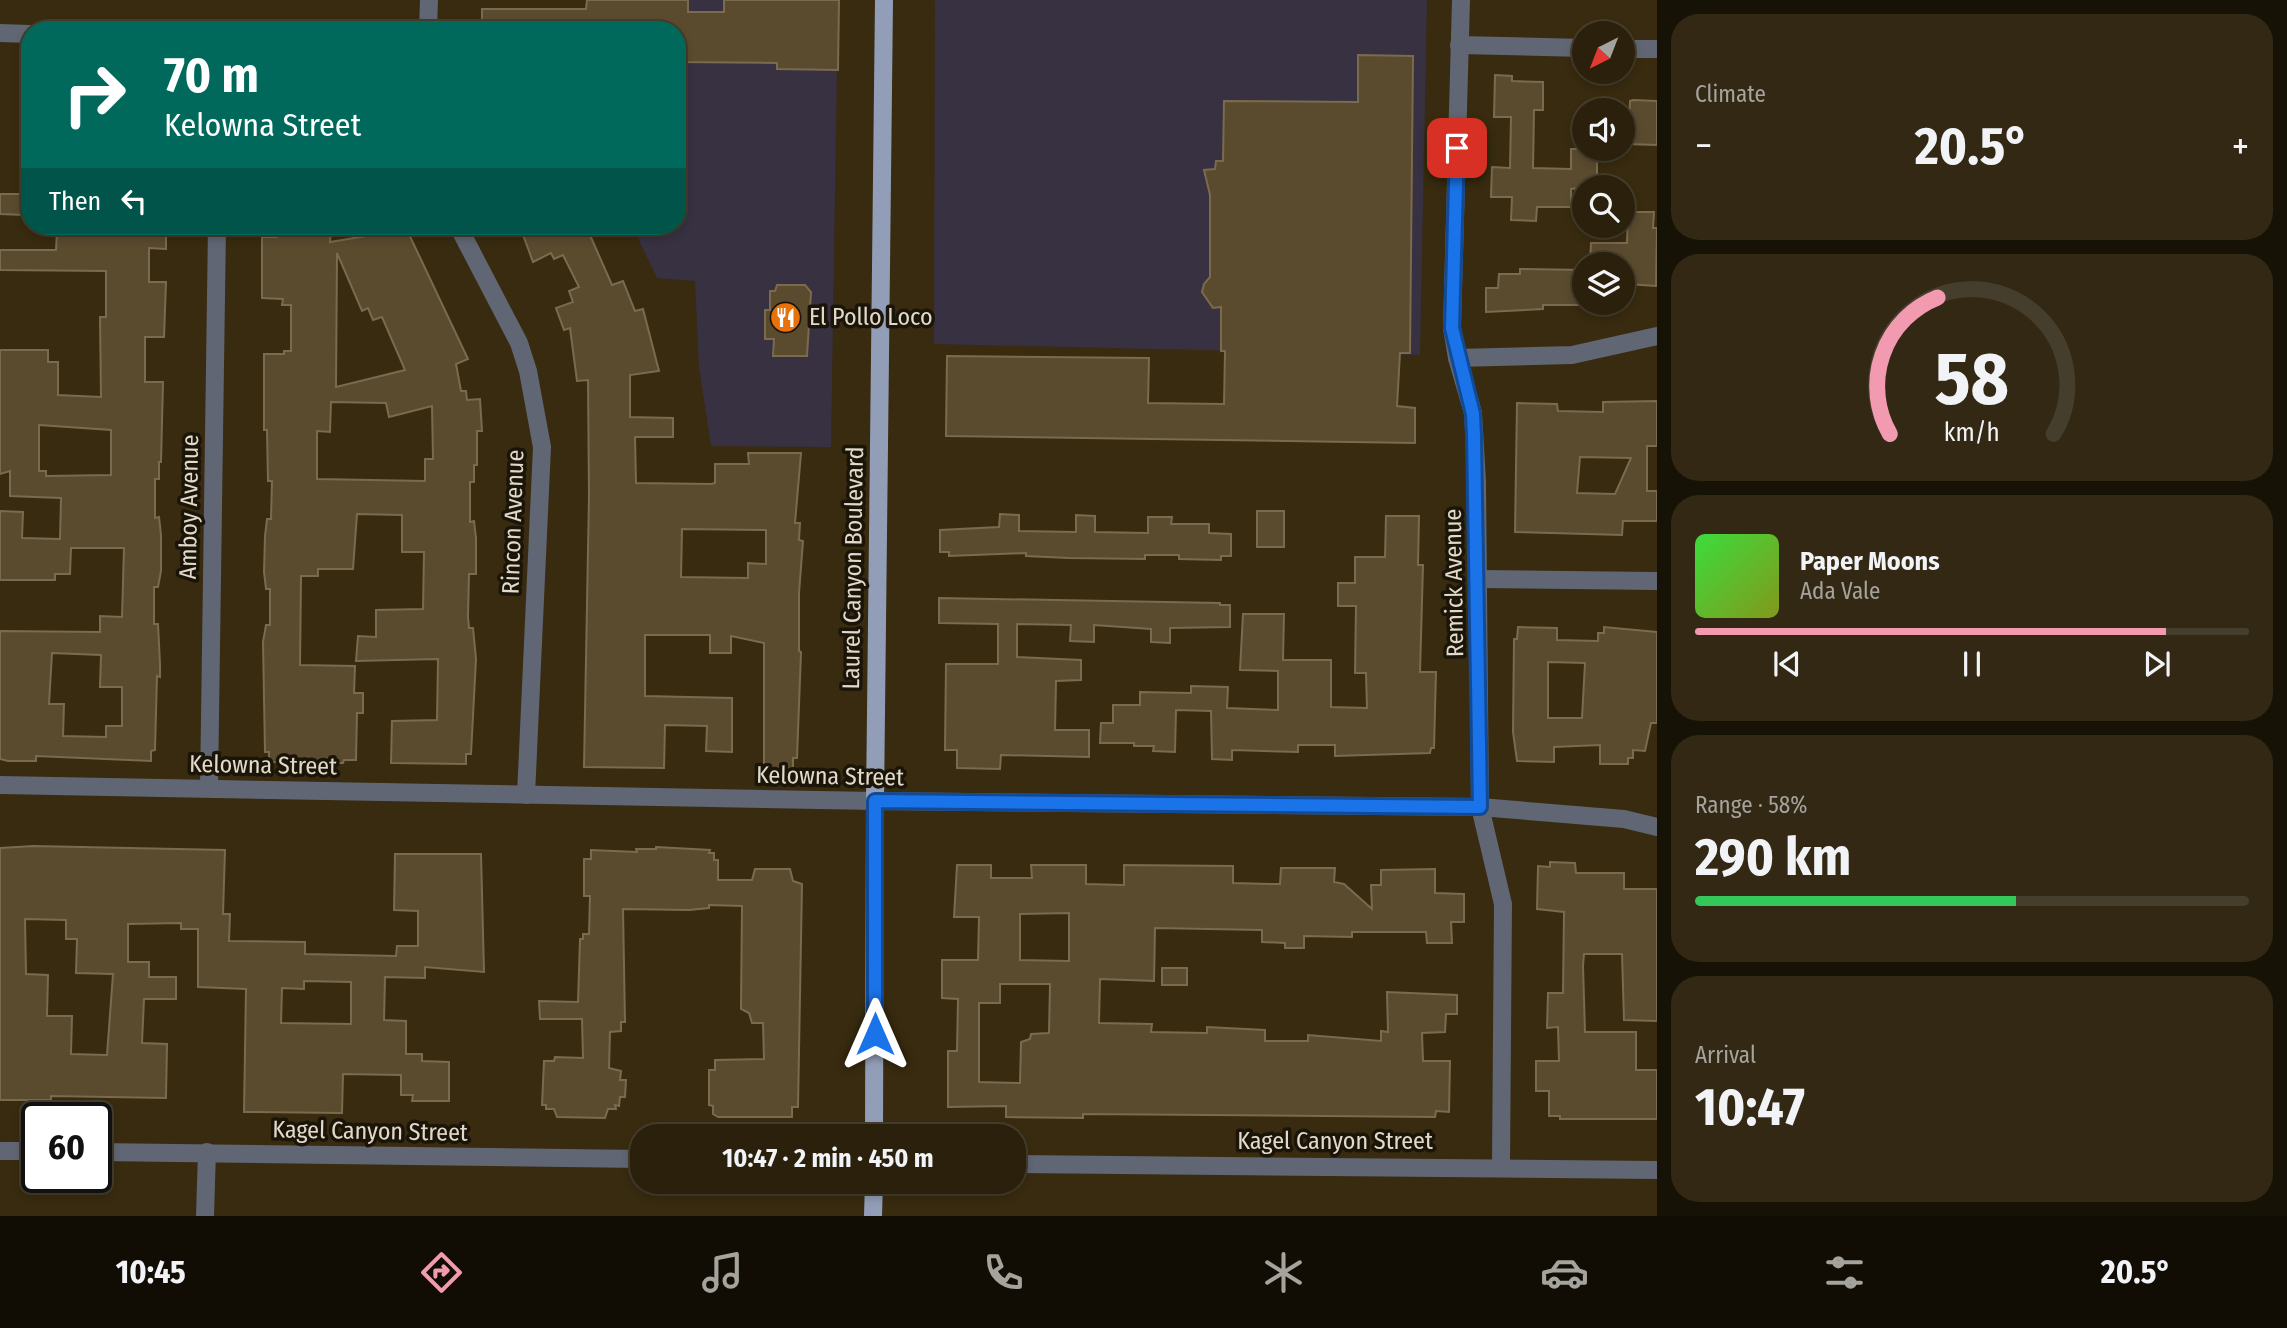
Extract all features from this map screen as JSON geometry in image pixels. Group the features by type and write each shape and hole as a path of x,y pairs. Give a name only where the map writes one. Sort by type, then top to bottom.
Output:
{"main road":[{"name":"Laurel Canyon Boulevard","path":"874,1124 884,0"},
{"path":"873,1216 874,1194"}],"street":[{"path":"428,21 429,0"},
{"name":"Remick Avenue","path":"1461,0 1452,328 1457,358 1473,414 1480,807 1503,904 1501,1166"},
{"path":"0,33 21,34"},
{"path":"1459,46 1572,48"},
{"path":"1635,48 1657,49"},
{"name":"Amboy Avenue","path":"209,788 217,235"},
{"name":"Rincon Avenue","path":"463,235 519,343 528,372 542,447 526,794"},
{"path":"1457,358 1572,355 1657,336"},
{"path":"1478,579 1657,581"},
{"name":"Kelowna Street","path":"0,785 875,801 1480,807 1624,819 1657,827"},
{"path":"0,1151 21,1151"},
{"name":"Kagel Canyon Street","path":"112,1152 630,1159"},
{"path":"205,1216 207,1153"},
{"name":"Kagel Canyon Street","path":"1026,1164 1501,1166 1657,1170"}],"shaded area":[{"path":"611,0 838,0 831,447 711,446 699,367 695,281 657,278 636,235 686,235 686,21 657,21"},
{"path":"935,0 1427,0 1420,355 934,344"}],"building":[{"path":"587,0 688,0 688,12 724,12 724,0 839,0 838,70 777,69 777,63 686,62 686,21 482,21 482,9 586,9"},
{"path":"1358,55 1413,56 1410,353 1400,353 1397,406 1415,408 1415,443 946,436 947,356 1149,358 1148,403 1224,404 1225,351 1221,351 1221,307 1213,308 1202,292 1210,277 1210,195 1204,170 1215,169 1216,161 1223,161 1224,101 1358,102"},
{"path":"1495,75 1512,76 1512,81 1543,82 1543,110 1534,110 1533,168 1571,169 1571,149 1572,161 1597,161 1597,175 1572,175 1571,207 1537,207 1536,221 1511,220 1512,197 1491,197 1492,167 1510,168 1511,117 1494,117"},
{"path":"1635,100 1657,101 1657,145 1635,144"},
{"path":"0,194 21,194 21,215 0,214"},
{"path":"1635,212 1654,212 1653,228 1657,228 1656,286 1635,285 1635,252 1591,252 1591,243 1627,243 1627,238 1635,238"},
{"path":"57,235 166,235 166,249 149,248 149,282 166,282 164,337 145,337 145,382 163,382 161,462 159,479 155,479 155,518 159,517 161,571 158,587 154,587 154,624 158,624 160,677 157,676 155,750 151,751 151,761 36,756 36,761 0,759 0,631 100,632 100,616 122,617 124,548 71,548 70,574 55,574 55,580 0,580 0,511 23,512 22,538 60,539 61,498 10,496 10,471 0,474 0,350 48,350 48,362 58,362 58,395 101,397 100,317 106,317 106,271 0,270 0,250 56,250","holes":["39,425 111,430 111,475 46,476 46,471 39,471","52,653 101,655 100,687 122,687 122,726 106,726 106,737 63,736 64,704 49,704"]},
{"path":"330,235 330,242 372,235 409,235 468,359 456,364 461,391 466,391 467,400 480,399 482,431 477,431 477,465 474,465 474,482 470,482 470,522 474,521 476,538 476,574 469,574 468,617 469,628 473,628 476,659 471,754 466,754 466,764 391,763 392,721 437,720 438,659 356,661 358,636 376,637 376,610 423,609 424,552 402,552 402,515 357,514 353,569 318,569 318,576 301,576 300,665 355,666 354,693 363,693 363,713 357,713 356,760 344,760 343,763 269,762 269,752 265,752 263,642 266,625 270,625 270,589 266,589 264,572 267,519 271,519 272,481 268,481 267,430 264,430 264,354 284,354 284,351 291,351 291,305 282,305 283,299 262,298 262,237","holes":["337,253 362,311 368,308 373,320 382,317 405,370 336,387","331,402 386,403 389,417 432,406 433,459 425,459 425,481 317,479 317,431 330,432"]},
{"path":"523,235 590,235 612,285 623,281 635,311 643,309 659,371 630,375 630,417 673,418 673,437 635,437 636,483 711,484 715,483 715,464 749,464 748,453 801,453 795,523 800,523 799,540 803,541 799,593 801,652 797,758 793,758 793,769 764,768 764,643 731,636 731,653 710,653 710,635 645,635 645,696 732,698 732,752 706,751 707,726 665,725 664,768 584,767 589,496 588,380 577,381 570,328 564,330 556,308 573,302 569,291 579,287 563,255 554,259 551,253 533,262","holes":["682,529 766,530 766,564 748,563 748,578 681,577"]},
{"path":"1520,269 1572,270 1572,305 1543,305 1543,309 1486,312 1486,288 1498,288 1499,274 1520,274"},
{"name":"El Pollo Loco","path":"777,285 805,285 811,292 807,356 773,356 774,339 765,339 765,310 770,310 770,291 775,291"},
{"path":"1657,401 1657,446 1647,446 1647,491 1657,491 1657,521 1623,521 1622,535 1515,532 1517,403 1557,404 1558,411 1603,412 1603,402","holes":["1580,457 1631,458 1615,494 1577,493"]},
{"path":"1257,511 1284,511 1284,547 1257,547"},
{"path":"1000,514 1019,515 1019,531 1076,532 1076,515 1095,516 1095,532 1148,533 1148,517 1172,517 1171,524 1209,524 1209,533 1231,534 1231,556 1221,556 1221,560 1179,559 1179,555 1145,555 1145,559 1069,558 1026,556 1026,553 949,556 949,552 940,552 940,530 999,527"},
{"path":"1386,516 1419,516 1418,565 1423,565 1420,672 1436,672 1434,748 1431,748 1430,753 1335,756 1335,745 1298,745 1298,752 1232,750 1232,760 1212,759 1211,711 1176,710 1175,752 1153,751 1154,746 1134,746 1134,743 1100,743 1101,723 1113,723 1113,705 1140,705 1140,692 1191,693 1191,686 1228,687 1227,708 1278,710 1278,671 1240,670 1243,614 1284,614 1283,660 1331,660 1331,707 1367,708 1366,673 1355,673 1356,606 1338,606 1338,583 1355,583 1355,557 1385,557"},
{"path":"939,598 1220,603 1230,605 1230,627 1170,628 1170,643 1151,642 1151,629 1094,625 1094,642 1070,641 1071,625 1017,624 1017,657 1081,660 1081,680 1056,681 1055,730 1089,730 1089,757 1001,755 1000,769 957,768 957,750 945,750 946,664 998,664 998,624 939,623"},
{"path":"1518,627 1557,628 1557,640 1598,641 1598,633 1604,633 1604,627 1657,632 1657,723 1651,723 1645,751 1633,750 1633,758 1628,758 1628,764 1600,764 1600,745 1554,747 1554,762 1517,761 1513,732 1514,639 1517,639","holes":["1548,662 1585,663 1582,718 1548,718"]},
{"path":"33,846 225,850 223,914 230,914 229,941 305,942 305,954 396,956 397,946 418,946 418,911 394,910 395,854 481,854 484,972 425,967 425,978 385,977 384,1020 406,1021 406,1054 422,1054 422,1061 449,1062 449,1101 412,1101 413,1095 401,1095 401,1075 343,1074 342,1113 244,1112 246,989 198,987 198,929 181,929 181,923 128,924 128,962 149,962 149,977 176,977 176,999 144,999 142,1043 167,1044 166,1098 51,1096 51,1100 0,1100 0,848","holes":["25,919 66,920 66,939 77,939 76,973 113,974 107,1055 71,1054 72,1016 47,1016 48,975 26,974","304,981 351,982 351,1024 281,1023 282,988 304,989"]},
{"path":"656,847 710,850 709,853 714,853 714,860 718,860 718,880 752,880 755,869 790,869 793,881 802,884 798,1107 792,1107 792,1117 718,1117 713,1114 713,1106 709,1105 709,1070 715,1070 715,1060 764,1059 763,1023 752,1023 749,1013 741,1009 742,906 709,905 709,908 689,910 623,909 625,1022 621,1022 621,1031 610,1032 609,1068 621,1071 620,1080 626,1080 625,1097 620,1097 619,1106 615,1105 616,1109 608,1109 605,1118 557,1117 554,1109 546,1109 546,1105 542,1105 544,1061 554,1061 555,1057 583,1058 582,1019 540,1019 539,1001 578,1002 580,939 583,939 583,934 589,934 590,896 584,896 584,859 591,859 591,850 637,852 636,849"},
{"path":"1550,862 1575,863 1576,873 1624,873 1624,889 1657,889 1657,1021 1624,1020 1622,954 1584,954 1583,966 1585,1032 1636,1032 1636,1070 1657,1070 1657,1119 1560,1119 1560,1116 1549,1116 1549,1091 1536,1091 1536,1061 1559,1061 1558,1027 1547,1028 1548,993 1563,993 1564,912 1537,909 1538,866 1550,867"},
{"path":"957,865 991,865 991,878 1032,878 1031,865 1086,865 1086,884 1124,885 1124,865 1233,866 1233,883 1270,884 1280,884 1281,868 1335,868 1334,882 1344,884 1372,909 1371,885 1381,885 1381,870 1435,869 1435,893 1464,894 1464,922 1451,922 1452,943 1427,943 1426,932 1352,932 1352,937 1304,936 1304,948 1285,948 1285,943 1262,942 1262,930 1155,928 1154,981 1100,979 1099,1023 1152,1024 1151,1032 1207,1033 1207,1027 1265,1030 1265,1041 1308,1041 1308,1035 1381,1041 1381,1031 1388,1032 1387,992 1457,995 1457,1014 1446,1014 1445,1032 1422,1033 1423,1061 1450,1061 1449,1112 1436,1111 1435,1117 1083,1114 1083,1118 1006,1117 1006,1106 948,1107 948,1051 957,1051 958,999 942,998 942,960 978,960 979,917 954,917","holes":["1069,913 1069,961 1020,960 1020,914","1000,984 1050,984 1049,1033 1031,1034 1030,1039 1021,1042 1020,1083 979,1082 979,1003 1000,1003"]},
{"path":"1162,968 1187,968 1187,985 1162,985"}],"place":[{"name":"El Pollo Loco","path":"786,317"}],"route":[{"path":"875,1034 875,801 1480,807 1477,482 1473,414 1457,358 1452,328 1457,148"}]}
